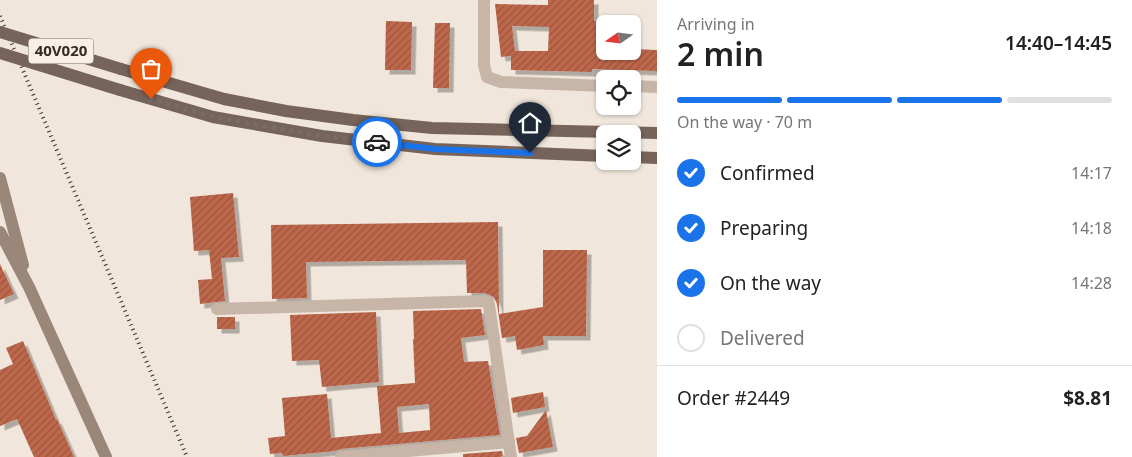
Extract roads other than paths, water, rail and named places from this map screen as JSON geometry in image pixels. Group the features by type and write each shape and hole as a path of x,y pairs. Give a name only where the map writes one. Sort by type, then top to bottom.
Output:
{"main road":[{"name":"40V020","path":"0,32 121,70 224,99 286,111 432,128 657,133"},
{"name":"40V020","path":"0,53 213,117 322,136 435,149 596,156"},
{"path":"641,157 657,158"},
{"path":"0,178 29,287"},
{"path":"0,232 29,287 106,457"}],"street":[{"path":"484,0 484,65 487,77 501,82 596,86"},
{"path":"641,86 657,87"},
{"path":"217,308 488,302 511,457"},
{"path":"341,457 508,442"}],"railway":[{"path":"0,16 187,457"}]}
